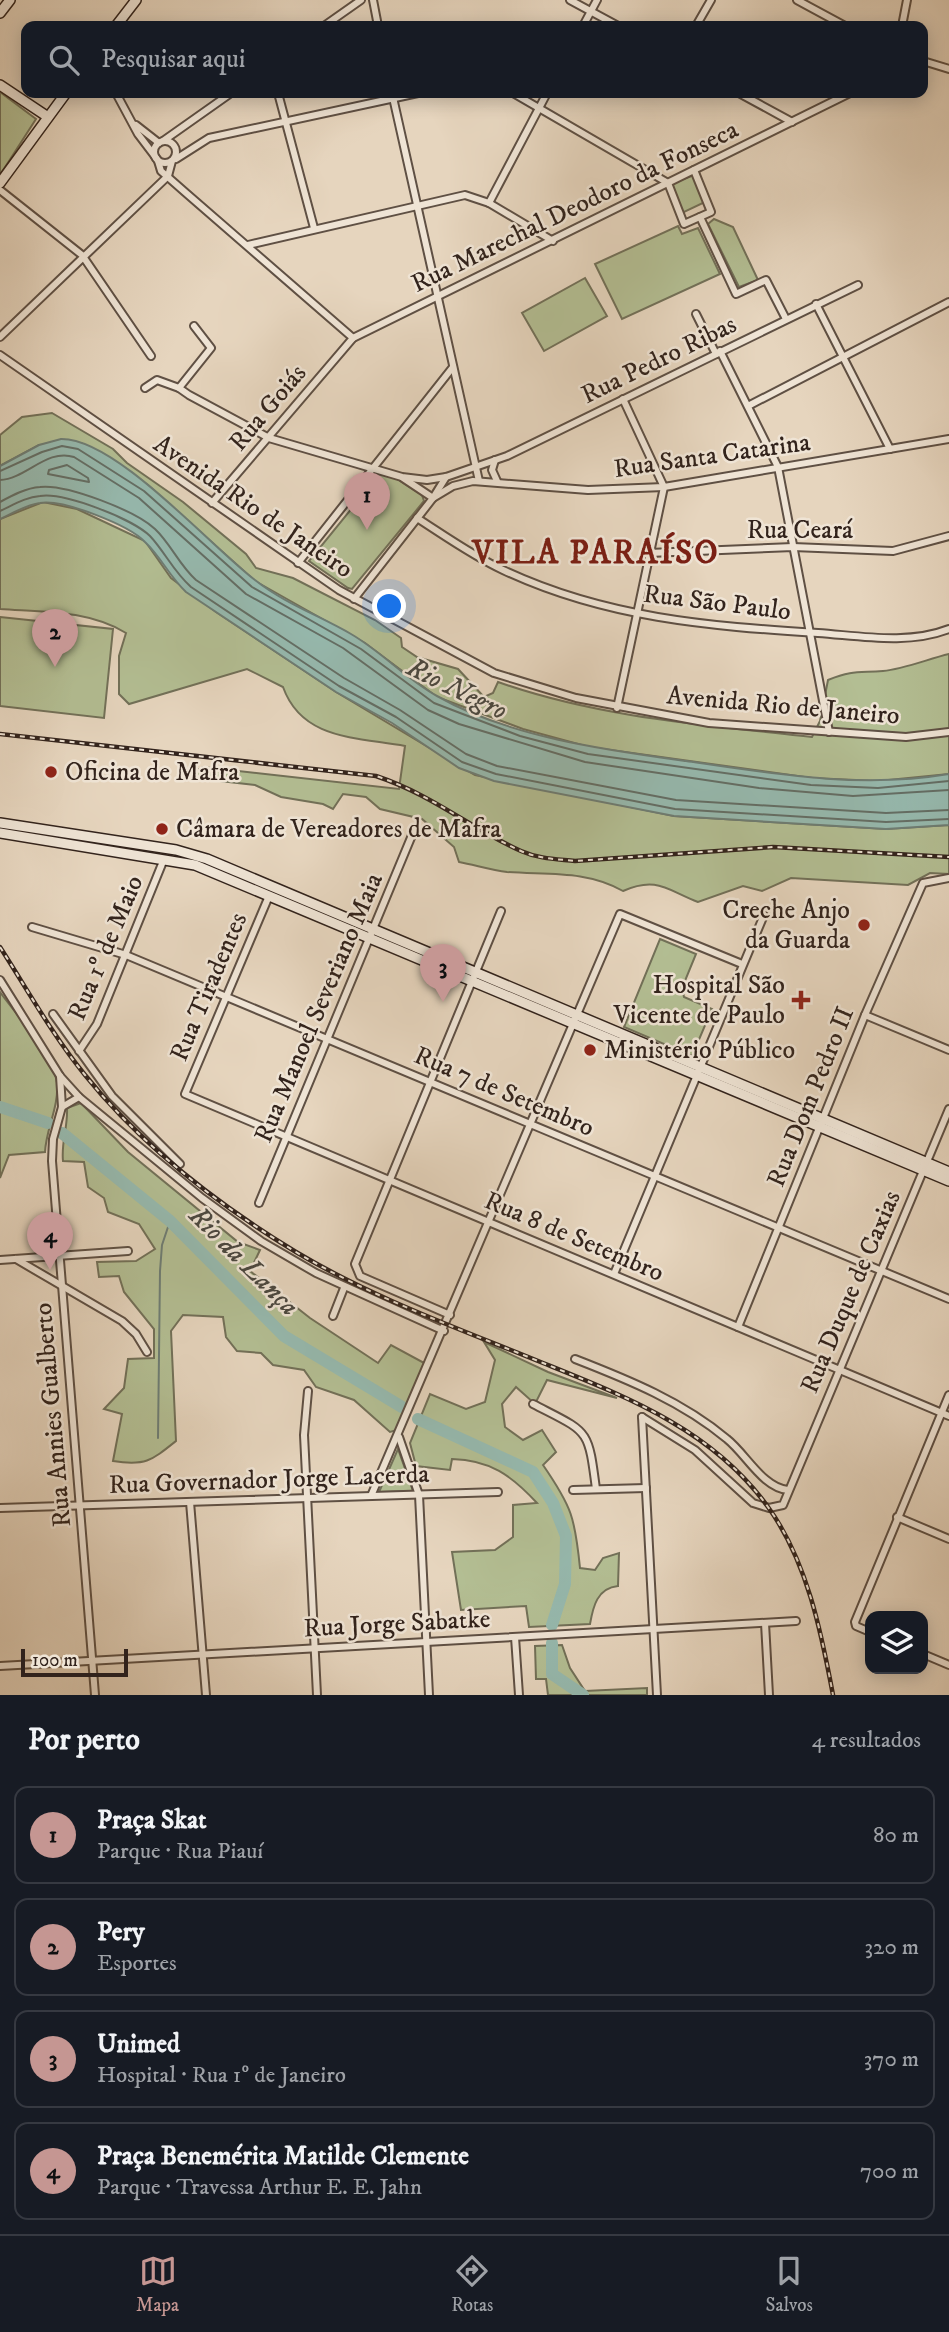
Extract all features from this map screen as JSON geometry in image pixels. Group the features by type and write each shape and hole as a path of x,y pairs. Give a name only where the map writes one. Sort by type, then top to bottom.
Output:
{"main road":[{"path":"0,13 10,0"},
{"path":"120,21 136,0"},
{"path":"0,85 48,117"},
{"path":"0,183 62,98"},
{"path":"0,823 187,852 698,1071 925,1166 949,1172"},
{"path":"0,833 195,865 269,896 371,933"},
{"path":"925,1166 949,1181"}],"street":[{"path":"331,21 361,0"},
{"path":"373,0 377,21"},
{"path":"570,0 609,21"},
{"path":"585,21 597,0"},
{"path":"699,21 711,0"},
{"path":"797,0 836,21"},
{"path":"903,21 907,0"},
{"path":"928,63 949,69"},
{"path":"119,98 157,160 186,193 353,338"},
{"path":"224,98 161,142 153,152 157,160 166,164 209,138 285,123 384,98"},
{"path":"279,98 314,228"},
{"path":"392,98 479,481"},
{"path":"522,98 668,183 683,223 711,212 694,170"},
{"path":"489,203 544,98"},
{"path":"748,98 792,122"},
{"name":"Rua Marechal Deodoro da Fonseca","path":"353,338 840,98"},
{"path":"0,337 170,173 175,147 161,142 132,121"},
{"path":"0,190 82,255 152,356"},
{"path":"248,246 314,228 465,195 489,203 553,241"},
{"path":"700,217 736,294 766,280 786,319"},
{"name":"Rua Pedro Ribas","path":"475,466 495,460 858,285"},
{"path":"748,406 949,302"},
{"path":"816,304 890,449"},
{"path":"696,314 748,406 778,467 829,732"},
{"path":"179,388 211,348 194,326"},
{"name":"Rua Goiás","path":"212,503 353,338"},
{"name":"Avenida Rio de Janeiro","path":"0,355 298,564 354,599 494,673 548,691 617,708 709,723 906,737 949,732"},
{"path":"298,564 453,367"},
{"path":"145,388 157,380 179,388 269,438 402,477 427,480 446,477 475,466"},
{"path":"617,708 664,487 622,399"},
{"name":"Rua Santa Catarina","path":"433,498 453,486 479,481 588,490 664,487 949,439"},
{"path":"495,460 492,470 497,481"},
{"path":"402,477 433,498"},
{"path":"354,599 433,498 446,477"},
{"name":"Rua São Paulo","path":"417,518 503,570 559,592 638,614 714,627 902,638 949,629"},
{"name":"Rua Ceará","path":"649,554 793,547 893,551 949,536"},
{"name":"Rua Manoel Severiano Maia","path":"259,1203 415,828"},
{"name":"Rua 1º de Maio","path":"79,1051 97,1024 165,858"},
{"name":"Rua Dom Pedro II","path":"738,1327 865,1015 923,883 949,878"},
{"name":"Rua Tiradentes","path":"185,1094 269,896"},
{"path":"450,1315 360,1276 355,1269 388,1179 501,911"},
{"path":"370,1496 444,1331 620,914 742,964"},
{"path":"614,1275 764,915"},
{"name":"Rua 7 de Setembro","path":"32,927 125,955 949,1299"},
{"path":"0,980 60,1076 79,1097 239,1225 288,1258 344,1288 444,1331"},
{"path":"53,1014 112,1096 180,1164"},
{"path":"865,1015 949,1050"},
{"path":"60,1076 62,1107 79,1097"},
{"name":"Rua 8 de Setembro","path":"185,1094 949,1416"},
{"name":"Rua Annies Gualberto","path":"62,1107 55,1132 52,1161 95,1695"},
{"name":"Rua Duque de Caxias","path":"788,1490 949,1108"},
{"path":"0,1260 128,1251"},
{"path":"16,1259 121,1321 136,1334 147,1352"},
{"path":"333,1316 344,1288"},
{"path":"575,1359 636,1384 694,1414 744,1454 771,1485 788,1490 783,1505 778,1507 753,1503 695,1450 642,1417 657,1695"},
{"path":"308,1391 304,1435 317,1695"},
{"path":"865,1630 856,1626 855,1622 949,1395"},
{"path":"533,1405 570,1423 587,1438 596,1489"},
{"path":"398,1437 419,1494 429,1695"},
{"path":"573,1490 646,1488"},
{"name":"Rua Governador Jorge Lacerda","path":"0,1508 498,1492"},
{"path":"190,1502 206,1695"},
{"path":"897,1517 949,1539"},
{"name":"Rua Jorge Sabatke","path":"0,1666 796,1621"},
{"path":"765,1623 769,1695"},
{"path":"515,1637 519,1695"},
{"path":"928,1656 949,1665"}],"green space":[{"path":"0,92 36,119 0,175"},
{"path":"694,175 705,202 682,213 670,184"},
{"path":"714,219 733,227 758,280 739,287 708,224"},
{"path":"678,226 682,234 698,228 720,274 622,319 595,264"},
{"path":"585,278 607,316 544,351 522,313"},
{"path":"52,413 113,449 127,463 183,502 246,554 256,568 293,578 375,620 401,638 402,647 417,657 458,669 484,697 493,693 498,682 575,704 653,719 812,737 820,721 828,680 850,673 899,668 949,654 949,774 878,781 812,778 589,747 523,729 437,697 365,643 255,581 148,485 81,443 39,445 0,466 0,435 22,417"},
{"path":"383,470 422,495 424,501 352,589 348,588 309,561"},
{"path":"43,502 77,509 145,541 171,578 216,612 336,692 475,775 674,816 886,829 949,825 949,874 930,873 908,885 791,878 762,891 743,886 698,902 662,886 645,885 623,891 609,884 581,877 507,872 459,862 454,847 422,819 380,809 366,797 343,794 333,809 323,804 281,797 255,785 185,777 203,767 399,789 405,746 350,737 317,727 303,717 283,687 247,669 129,704 119,694 119,656 126,633 111,625 81,616 0,609 0,519"},
{"path":"0,617 113,629 104,718 0,706"},
{"path":"660,939 696,954 682,988 684,997 712,1009 692,1056 624,1027"},
{"path":"0,992 49,1061 57,1083 57,1092 45,1152 9,1155 0,1178"},
{"path":"81,1103 128,1152 238,1242 260,1250 250,1271 310,1318 378,1363 391,1345 426,1364 397,1430 390,1432 354,1400 316,1387 304,1370 273,1365 261,1353 237,1351 226,1337 223,1317 183,1315 171,1331 176,1441 147,1460 133,1463 113,1461 122,1414 104,1409 124,1388 128,1359 154,1358 154,1329 124,1292 119,1276 99,1277 97,1262 136,1261 155,1249 139,1224 108,1212 104,1198 88,1187 84,1162 63,1161 67,1108"},
{"path":"484,1342 548,1372 617,1398 547,1380 535,1404 516,1387 502,1404 505,1427 523,1440 542,1430 556,1452 543,1465 566,1503 574,1525 580,1568 595,1570 603,1558 619,1553 618,1586 605,1590 597,1599 590,1624 529,1627 526,1606 461,1610 452,1552 495,1550 513,1537 513,1505 537,1503 509,1477 478,1462 452,1459 450,1470 416,1466 410,1443 430,1394 466,1409 485,1402 495,1360"},
{"path":"398,1449 413,1491 379,1492"},
{"path":"562,1645 570,1668 585,1691 647,1688 647,1695 548,1695 546,1679 536,1679 535,1646"}],"water":[{"path":"61,439 83,443 135,474 266,588 351,634 426,689 465,710 526,732 558,740 752,771 850,780 949,774 949,825 886,829 674,816 494,781 459,768 392,723 336,692 186,592 151,548 125,528 79,509 50,503 30,505 0,519 0,466 39,445"}],"waterway":[{"name":"Rio da Lança","path":"0,1107 48,1123"},
{"name":"Rio da Lança","path":"62,1133 170,1221 284,1336 402,1407"},
{"path":"158,1438 160,1271 162,1245 170,1221"},
{"name":"Rio da Lança","path":"418,1419 533,1472 553,1503 566,1536 565,1584 552,1625"},
{"name":"Rio da Lança","path":"552,1643 552,1674 583,1695"}],"railway":[{"path":"0,734 376,776 416,792 521,851 548,858 575,861 773,847 949,857"},
{"path":"0,947 62,1044 107,1101 156,1150 238,1214 296,1252 355,1284 637,1403 695,1437 721,1457 746,1480 768,1507 793,1550 811,1597 833,1695"}],"place":[{"name":"Praça Skat","path":"367,530"},
{"name":"Pery","path":"55,667"},
{"name":"Oficina de Mafra","path":"51,772"},
{"name":"Câmara de Vereadores de Mafra","path":"162,829"},
{"name":"Creche Anjo da Guarda","path":"864,925"},
{"name":"Hospital São Vicente de Paulo","path":"801,1000"},
{"name":"Unimed","path":"443,1002"},
{"name":"Ministério Público","path":"590,1050"},
{"name":"Praça Benemérita Matilde Clemente","path":"50,1270"}],"district":[{"name":"VILA PARAÍSO","path":"596,553"}],"water label":[{"name":"Rio Negro","path":"457,689"}]}
